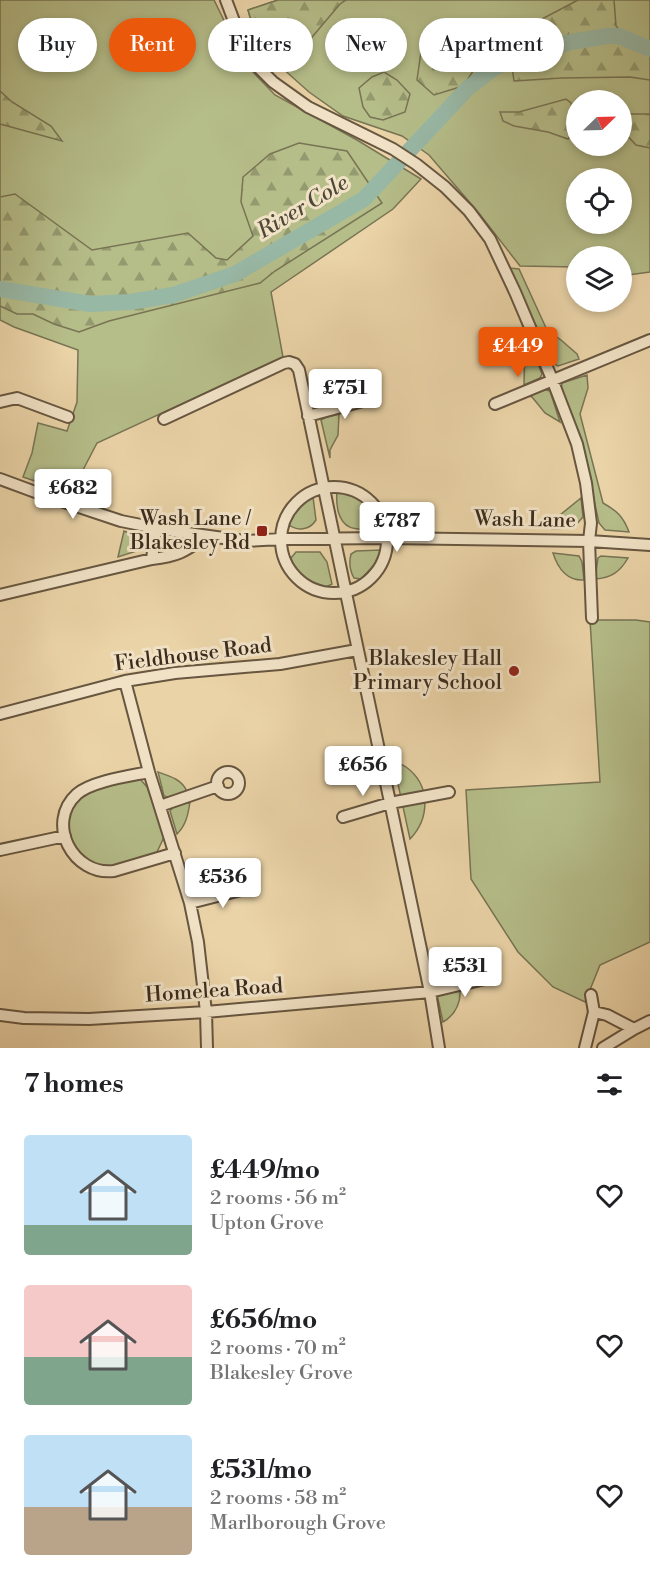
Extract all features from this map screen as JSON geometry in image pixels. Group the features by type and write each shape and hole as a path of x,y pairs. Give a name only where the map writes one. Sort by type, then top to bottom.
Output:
{"street":[{"path":"226,0 248,52 273,82 308,107 393,149 416,164 445,187 469,211 490,239 552,379 577,444 586,483 591,523 589,541 592,618"},
{"path":"495,404 650,340"},
{"path":"164,419 284,363 295,364 298,370 430,992 439,1048"},
{"path":"0,402 17,398 68,417"},
{"path":"308,416 375,398"},
{"name":"Wash Lane","path":"0,478 121,521 156,529 245,541 387,538 589,541 650,545"},
{"path":"323,487 352,489 370,500 383,518 387,549 378,569 363,584 345,592 323,592 304,583 296,577 285,559 281,539 286,517 300,498 323,487"},
{"path":"152,559 156,529"},
{"path":"0,595 177,555 207,536"},
{"name":"Fieldhouse Road","path":"0,714 125,681 175,673 280,664 357,650"},
{"path":"125,681 149,771 190,903 198,942 206,1012 207,1048"},
{"path":"149,771 93,785 77,794 66,809 63,818 64,836 78,859 95,870 105,872 175,853"},
{"path":"160,806 218,786"},
{"path":"343,817 390,803 449,792"},
{"path":"0,850 64,836"},
{"path":"190,903 249,888"},
{"name":"Homelea Road","path":"0,1015 24,1018 89,1018 206,1012 430,992 493,977"},
{"path":"585,1048 594,1012 591,995"},
{"path":"594,1012 601,1012 634,1029"},
{"path":"603,1048 650,1021"}],"green space":[{"path":"0,0 214,0 223,18 208,18 208,72 253,72 275,95 357,140 421,179 393,209 271,292 283,357 97,443 71,493 23,477 32,453 38,423 67,431 77,402 78,350 0,320"},
{"path":"278,0 650,0 650,272 632,274 632,246 566,246 566,267 520,266 429,155 402,136 343,116 309,92 287,72 313,72 313,18 250,18 248,10"},
{"path":"278,0 346,0 328,18 325,18 325,22 313,36 313,18 250,18 248,10"},
{"path":"578,0 614,0 616,26 633,45 650,51 650,80 630,77 514,81 513,72 564,72 564,18 544,18"},
{"path":"419,66 419,72 472,72 463,86 434,95 417,80"},
{"path":"384,72 397,80 410,94 405,112 383,120 370,117 363,107 359,88 372,77"},
{"path":"0,91 12,102 51,126 62,141 0,124"},
{"path":"566,99 566,138 548,132 514,126 503,121 500,112 519,112"},
{"path":"632,114 650,114 650,148 636,145 632,141"},
{"path":"299,143 347,151 382,203 275,271 260,283 109,321 79,332 33,314 17,314 0,306 0,197 15,194 92,250 188,233 216,258 227,260 253,236 241,202 243,177 270,154"},
{"path":"509,268 519,269 547,330 577,354 579,359 558,366 552,363"},
{"path":"525,331 542,374 540,378 524,385"},
{"path":"587,375 588,388 580,414 603,503 619,514 629,532 605,530 599,523 586,463 561,390 562,383"},
{"path":"323,382 336,399 336,403 321,408 311,386"},
{"path":"543,389 550,391 560,422 545,413 532,397 525,395"},
{"path":"339,414 338,435 330,450 330,458 321,420"},
{"path":"348,492 371,511 379,527 377,529 358,529 344,523 338,511 337,493"},
{"path":"313,497 316,520 307,528 299,529 288,524 294,512"},
{"path":"581,498 583,517 573,528 552,529 560,515"},
{"path":"124,531 140,539 143,549 118,557"},
{"path":"381,550 374,565 361,579 354,578 350,566 351,554 356,551"},
{"path":"296,552 320,552 327,562 332,584 326,587 300,574 291,558"},
{"path":"553,553 579,556 584,580 578,580 564,573"},
{"path":"601,556 628,558 614,573 595,579 598,558"},
{"path":"590,620 650,622 650,942 600,965 585,1002 553,987 518,952 471,879 466,790 600,782"},
{"path":"393,761 414,774 424,792 424,812 417,831 410,839"},
{"path":"158,772 179,781 187,792 171,798 164,796"},
{"path":"140,779 147,787 165,835 156,854 112,866 94,863 82,856 69,837 67,825 69,813 76,802 86,793 98,787"},
{"path":"190,802 183,827 177,834 170,811 174,806"},
{"path":"430,962 441,964 450,970 459,986 460,996 457,1006 452,1015 443,1022"}],"waterway":[{"name":"River Cole","path":"0,289 90,304 130,302 173,295 235,274 364,199 467,89 494,68 521,56 571,42 607,36 619,36 650,49"}],"place":[{"name":"Wash Lane / Blakesley Rd","path":"262,531"},
{"name":"Blakesley Hall Primary School","path":"514,671"}]}
